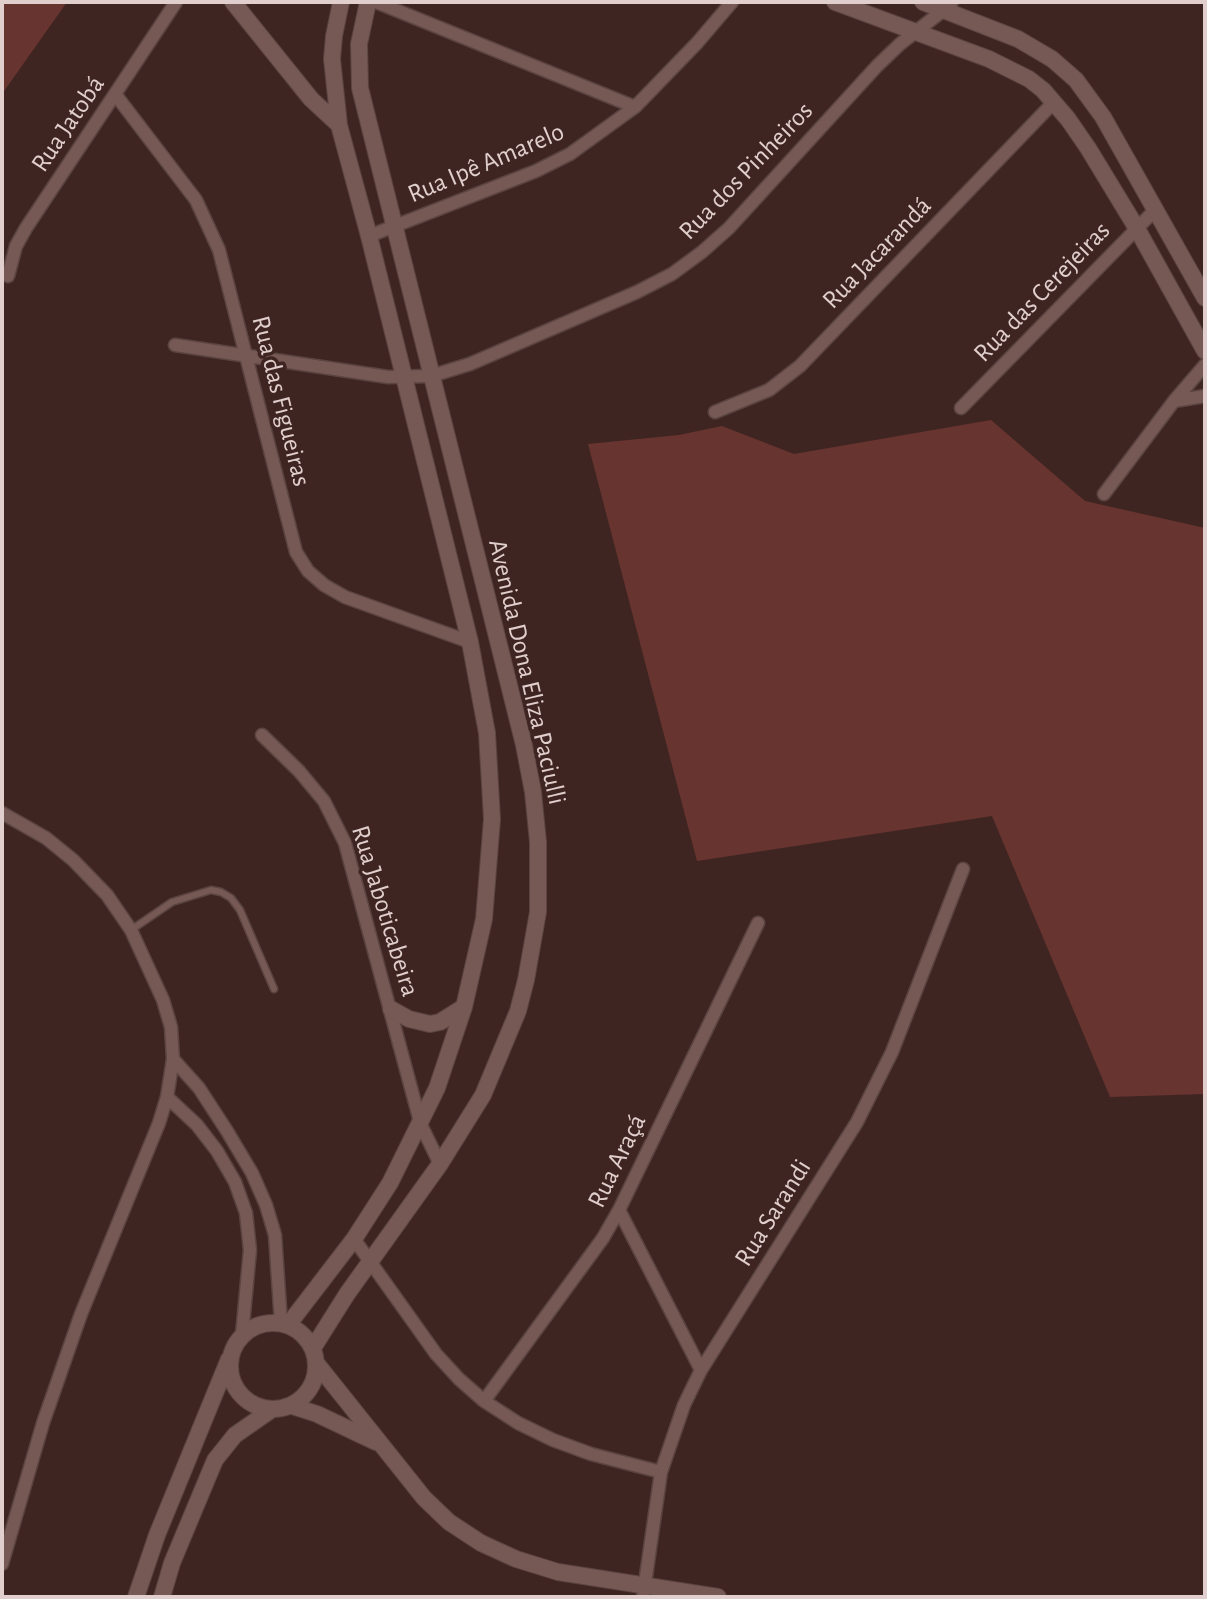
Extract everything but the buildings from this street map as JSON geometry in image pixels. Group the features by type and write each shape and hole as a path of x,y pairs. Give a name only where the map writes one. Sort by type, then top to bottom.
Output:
{"street":[{"name":"Rua Jatobá","path":"8,276 16,246 26,228 176,2"},
{"path":"233,2 311,99 339,125"},
{"name":"Avenida Dona Eliza Paciulli","path":"285,1324 354,1239 390,1183 437,1088 464,1007 484,919 492,819 487,733 470,642 339,125 332,59 341,2"},
{"name":"Avenida Dona Eliza Paciulli","path":"313,1348 440,1164 482,1095 518,1011 533,948 538,912 539,876 533,792 524,745 360,88 359,44 368,2"},
{"path":"376,2 635,107"},
{"name":"Rua Ipê Amarelo","path":"369,236 536,172 570,154 635,107 697,43 732,2"},
{"path":"835,2 1012,69 1029,79 1054,102 1088,148 1136,227 1205,351"},
{"path":"923,2 948,6 1018,39 1052,59 1076,80 1103,117 1205,298"},
{"name":"Rua dos Pinheiros","path":"175,345 403,378 431,376 470,364 637,292 672,274 729,228 877,66 948,6"},
{"name":"Rua das Figueiras","path":"115,94 196,200 219,250 296,552 308,570 324,585 345,597 470,642"},
{"name":"Rua Jacarandá","path":"715,412 769,390 800,366 1054,102"},
{"name":"Rua das Cerejeiras","path":"961,408 1156,209"},
{"path":"1104,494 1174,401 1205,365"},
{"path":"1174,401 1205,396"},
{"name":"Rua Jaboticabeira","path":"262,735 299,771 324,801 345,843 421,1125 440,1164"},
{"path":"2,813 46,838 73,860 107,895 131,930 163,1000 171,1027 173,1059 167,1097 81,1314 43,1423 2,1564"},
{"name":"Rua Sarandi","path":"644,1592 661,1472 684,1405 701,1370 857,1122 892,1052 963,869"},
{"name":"Rua Araçá","path":"484,1401 589,1259 619,1210 758,922"},
{"path":"391,1009 409,1019 430,1024 440,1022 464,1007"},
{"path":"173,1059 199,1088 227,1131 252,1173 266,1205 275,1235 285,1324"},
{"path":"167,1097 197,1125 217,1151 236,1182 246,1213 250,1250 242,1335"},
{"path":"619,1210 701,1370"},
{"path":"354,1239 436,1354 484,1401 518,1423 552,1440 591,1454 661,1472"},
{"path":"136,1597 157,1535 232,1350 242,1335 254,1327 267,1323 285,1324 303,1334 313,1348 317,1364 314,1381 305,1396 292,1406 271,1410 235,1435 215,1460 172,1563 162,1597"},
{"path":"232,1350 229,1371 236,1390 251,1404 271,1410"},
{"path":"317,1364 424,1498 449,1522 481,1543 516,1559 558,1572 644,1592 718,1597"},
{"path":"292,1406 317,1414 380,1444"}],"lane":[{"path":"131,930 172,902 211,890 221,892 231,898 240,910 274,989"}],"shaded area":[{"path":"2,2 67,2 2,94"},
{"path":"991,420 1085,501 1205,528 1205,1094 1110,1097 992,816 697,861 588,444 679,435 722,426 794,454"}]}
